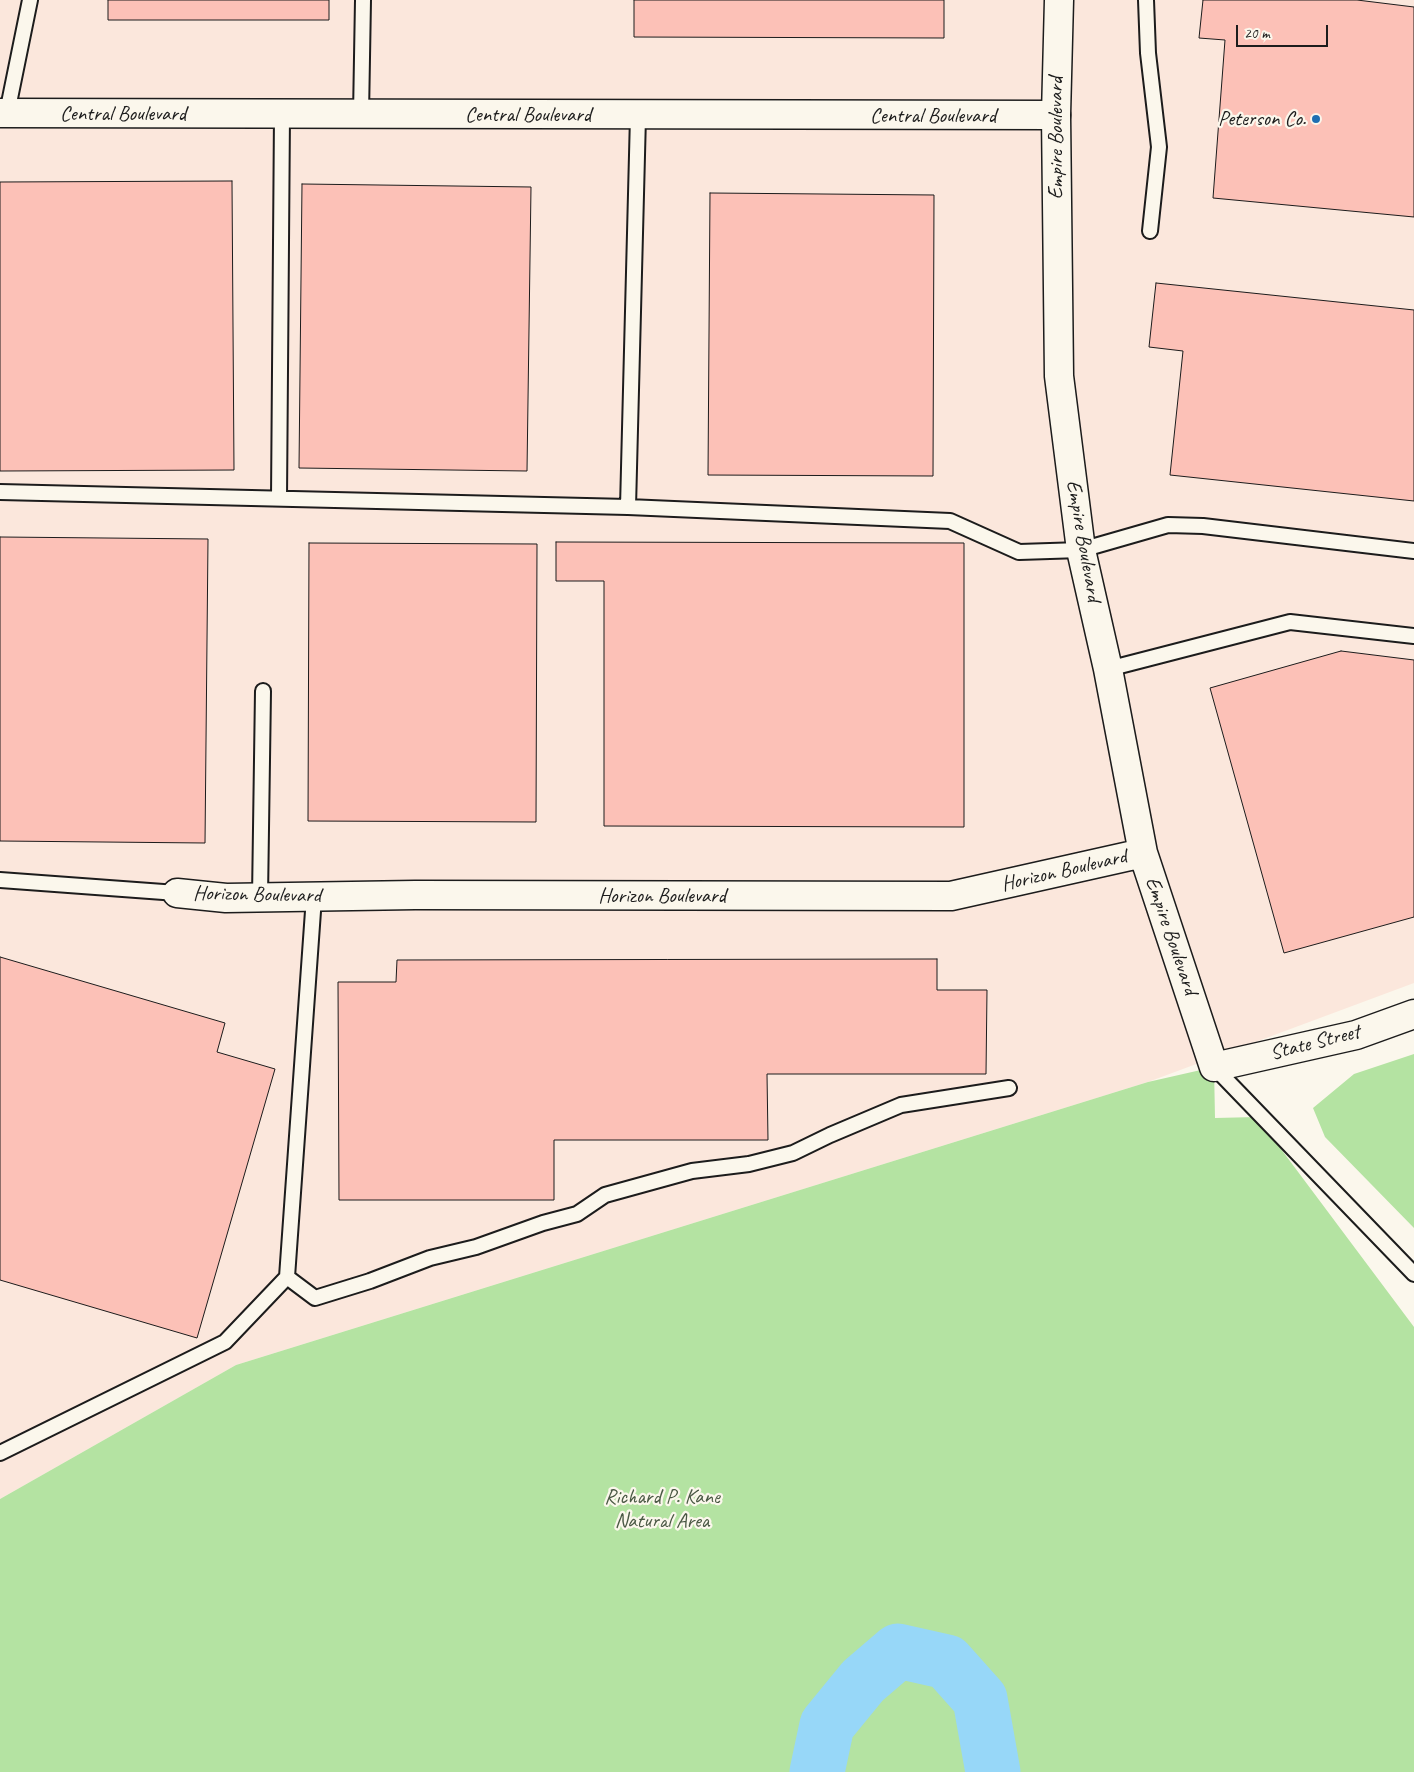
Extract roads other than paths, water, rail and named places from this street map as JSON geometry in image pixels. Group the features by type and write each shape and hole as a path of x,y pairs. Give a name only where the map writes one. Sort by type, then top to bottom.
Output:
{"street":[{"name":"Empire Boulevard","path":"1059,0 1056,115 1059,376 1081,550 1108,669 1143,853 1214,1067"},
{"name":"Central Boulevard","path":"3,113 638,116 1056,115"},
{"name":"Horizon Boulevard","path":"177,893 226,898 951,896 1143,853"},
{"name":"State Street","path":"1214,1067 1356,1035 1414,1014"}],"lane":[{"path":"3,113 30,0"},
{"path":"361,115 363,0"},
{"path":"1146,0 1148,53 1159,146 1150,230"},
{"path":"279,498 282,115"},
{"path":"628,507 638,116"},
{"path":"0,492 628,507 950,521 1019,552 1081,550 1168,525 1203,526 1414,551"},
{"path":"1108,669 1290,622 1414,636"},
{"path":"260,897 263,691"},
{"path":"0,880 177,893"},
{"path":"0,1453 225,1342 287,1277 314,897"},
{"path":"1214,1067 1414,1274"},
{"path":"287,1277 315,1298 370,1281 430,1258 476,1247 543,1223 577,1214 605,1194 692,1171 748,1164 793,1154 830,1135 901,1105 1009,1088"}],"waterway":[{"path":"817,1772 827,1725 863,1681 898,1651 947,1662 980,1699 993,1772"}],"place":[{"name":"Peterson Co.","path":"1316,119"}],"park label":[{"name":"Richard P. Kane Natural Area","path":"662,1509"}]}
